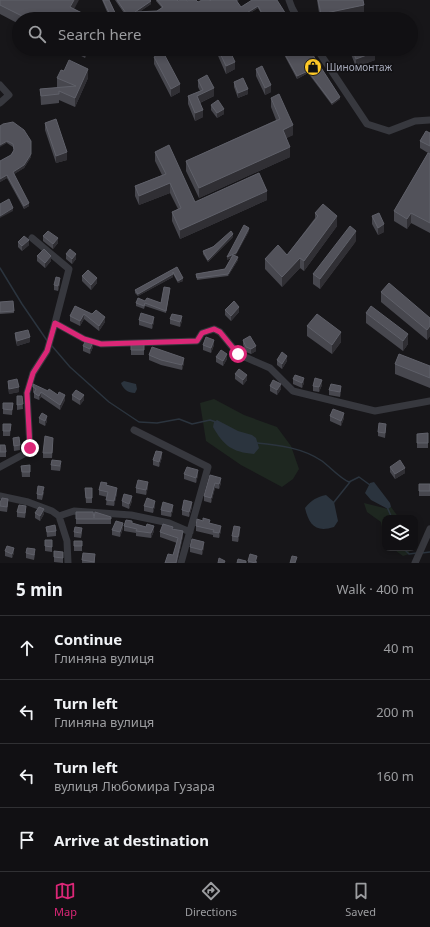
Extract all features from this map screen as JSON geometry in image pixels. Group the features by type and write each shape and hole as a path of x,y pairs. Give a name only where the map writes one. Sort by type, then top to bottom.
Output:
{"street":[{"path":"290,0 294,12"},
{"path":"322,56 367,124 389,131 415,121 430,120"},
{"path":"0,85 9,94 0,103"},
{"path":"0,467 24,454 30,448 27,393 33,373 51,339 69,269 32,238"},
{"path":"55,323 84,339 101,344 197,341 202,333 214,329 220,332 238,354 270,368 293,391 375,411 430,401"},
{"path":"134,430 208,467 181,563"},
{"path":"0,496 28,502 52,511 59,516 67,541 68,563"},
{"path":"59,516 74,511 131,515 169,523 190,532"},
{"path":"416,560 430,529"}],"shaded area":[{"path":"124,381 136,384 137,389 135,393 124,389 121,383"},
{"path":"214,399 244,415 277,427 291,446 299,469 293,479 282,487 241,465 206,441 200,403"},
{"path":"217,420 238,431 252,435 256,438 259,448 254,454 240,452 229,447 221,439 213,427 214,422"},
{"path":"374,482 390,503 391,507 388,509 371,500 365,493 370,483"},
{"path":"326,495 334,502 338,521 334,527 322,529 311,523 305,508 314,499"},
{"path":"364,503 388,509 391,507 397,515 382,515 382,527 381,522 367,512"},
{"path":"396,551 410,551 409,554 403,556"}],"building":[{"path":"0,0 74,0 70,7 80,12 14,12 0,5"},
{"path":"103,0 109,0 115,12 109,12"},
{"path":"117,0 151,1 135,12 125,12"},
{"path":"157,0 196,0 198,2 202,0 236,0 241,7 252,0 277,0 285,12 261,12 258,6 248,12 135,12 157,11 163,7"},
{"path":"318,0 363,0 364,5 331,12 321,12"},
{"path":"165,56 180,84 171,89 154,57"},
{"path":"221,56 232,56 235,62 226,66"},
{"path":"286,56 314,56 340,97 332,103 308,71 297,76"},
{"path":"355,56 364,56 356,59"},
{"path":"69,60 88,69 75,98 59,91 59,94 41,96 40,89 76,86 57,78 61,70 64,71"},
{"path":"262,66 271,85 265,88 256,69"},
{"path":"207,75 214,88 197,96 203,110 195,113 188,96 203,90 198,80"},
{"path":"243,78 248,89 238,93 234,82"},
{"path":"279,94 293,125 283,130 290,147 199,188 186,161 280,119 271,98"},
{"path":"218,100 224,109 217,113 211,105"},
{"path":"56,119 67,152 56,156 45,123"},
{"path":"13,122 24,130 31,141 31,154 24,165 13,172 29,203 24,206 7,175 0,179 0,161 11,155 14,150 13,144 7,141 0,145 0,126"},
{"path":"426,131 430,133 430,146 420,141"},
{"path":"169,145 195,202 259,173 267,191 180,230 172,212 181,208 170,183 139,196 135,186 166,174 155,152"},
{"path":"428,153 430,154 430,223 411,213 407,219 394,211"},
{"path":"9,199 13,208 0,216 0,204"},
{"path":"323,204 337,216 304,261 300,258 282,277 265,259 278,245 287,255 318,216 315,213"},
{"path":"379,213 384,224 378,228 372,216"},
{"path":"244,225 249,228 236,253 227,257"},
{"path":"350,226 356,231 320,279 313,274"},
{"path":"48,231 58,238 53,244 43,236"},
{"path":"231,231 233,234 208,260 203,251 213,247"},
{"path":"24,236 29,240 22,246 18,242"},
{"path":"44,249 51,256 45,263 37,256"},
{"path":"70,249 76,254 72,259 66,254"},
{"path":"233,255 238,257 228,274 197,278 196,274 225,269"},
{"path":"177,267 183,278 178,281 173,272 173,274 138,294 135,290"},
{"path":"88,270 97,278 91,285 82,276"},
{"path":"56,277 60,278 58,286 54,285"},
{"path":"389,283 430,318 430,326 427,330 381,292"},
{"path":"164,287 170,288 166,311 145,303 144,306 136,303 138,298 145,301 147,298 161,303"},
{"path":"13,301 14,311 0,312 0,302"},
{"path":"234,301 239,307 231,316 225,310"},
{"path":"75,306 92,314 96,310 105,317 99,326 84,314 80,321 70,316"},
{"path":"371,306 408,334 403,341 366,313"},
{"path":"141,313 154,317 152,324 139,320"},
{"path":"172,314 182,316 180,322 170,319"},
{"path":"317,314 341,332 332,345 307,326"},
{"path":"28,330 30,337 17,341 15,333"},
{"path":"250,336 256,346 251,349 246,347 243,340"},
{"path":"206,337 214,340 211,348 203,345"},
{"path":"86,340 93,342 90,349 83,346"},
{"path":"131,344 144,344 144,350 131,350"},
{"path":"152,347 184,358 182,365 161,360 149,355"},
{"path":"221,350 227,354 223,361 216,357"},
{"path":"282,352 287,356 282,364 277,360"},
{"path":"399,354 430,366 430,378 395,364"},
{"path":"239,369 247,375 243,380 235,374"},
{"path":"295,375 304,378 302,383 293,379"},
{"path":"315,378 322,380 319,387 313,386"},
{"path":"17,379 19,387 9,389 8,381"},
{"path":"273,380 281,384 277,390 270,386"},
{"path":"33,384 48,391 49,389 58,395 59,392 65,395 60,405 41,392 39,396 34,393 36,389 33,387"},
{"path":"331,384 341,386 340,392 329,390"},
{"path":"76,390 84,395 80,400 72,395"},
{"path":"17,396 22,396 23,404 17,405"},
{"path":"3,403 13,403 12,410 3,409"},
{"path":"333,409 344,413 341,421 330,416"},
{"path":"42,413 47,416 45,421 39,418"},
{"path":"379,423 386,424 385,433 378,432"},
{"path":"3,424 11,424 10,431 3,431"},
{"path":"428,433 428,443 417,443 417,434"},
{"path":"45,436 53,438 52,453 43,453"},
{"path":"19,437 20,445 14,446 13,438"},
{"path":"0,445 5,445 6,452 0,452"},
{"path":"156,451 162,452 159,462 153,460"},
{"path":"52,460 61,461 60,466 51,465"},
{"path":"400,460 405,468 395,474 390,467"},
{"path":"30,465 30,472 22,472 21,466"},
{"path":"187,467 198,470 196,478 184,474"},
{"path":"210,475 221,478 219,484 215,483 211,498 204,496"},
{"path":"138,480 148,482 146,490 136,488"},
{"path":"101,482 117,488 114,501 106,500 108,492 99,490"},
{"path":"419,484 430,484 430,491 419,491"},
{"path":"38,486 44,487 42,495 37,494"},
{"path":"85,488 92,488 92,498 86,498"},
{"path":"124,494 132,496 129,504 122,501"},
{"path":"2,498 8,499 7,507 0,506 0,501"},
{"path":"147,498 155,501 153,508 144,506"},
{"path":"184,500 192,502 189,512 182,510"},
{"path":"163,502 173,505 171,512 161,510"},
{"path":"19,505 26,506 25,513 17,512"},
{"path":"39,507 44,509 40,516 35,513"},
{"path":"76,512 93,512 94,518 95,512 111,517 111,519 76,519"},
{"path":"203,518 210,520 209,523 221,526 219,533 213,532 214,530 196,526 197,519 203,521"},
{"path":"126,520 146,527 147,524 154,526 151,533 136,531 137,529 124,526"},
{"path":"116,521 123,523 120,532 112,530"},
{"path":"163,524 173,527 172,529 183,531 176,563 165,563 168,554 173,555 178,538 160,532"},
{"path":"55,525 56,531 47,532 46,527"},
{"path":"234,526 240,527 238,537 232,536"},
{"path":"75,527 82,528 81,533 74,532"},
{"path":"192,539 204,542 202,550 190,547"},
{"path":"45,540 52,540 52,547 45,546"},
{"path":"74,541 82,541 82,546 74,546"},
{"path":"7,546 14,548 12,554 5,551"},
{"path":"27,548 35,549 34,555 26,553"},
{"path":"54,551 63,552 63,558 54,557"},
{"path":"83,553 95,554 94,562 82,560"},
{"path":"250,554 257,556 255,563 248,561"},
{"path":"292,556 297,557 295,563 290,563"},
{"path":"219,558 225,561 224,563 218,563"},
{"path":"238,559 246,561 246,563 237,563"}],"waterway":[{"path":"0,268 48,342"},
{"path":"52,346 70,367 109,402 139,422 157,423 179,419 192,424 210,420 216,422"},
{"path":"257,443 299,450 322,461 339,476 349,482 359,477 370,485"},
{"path":"334,502 350,482"},
{"path":"387,507 391,515"},
{"path":"406,551 409,554 417,553"},
{"path":"422,553 430,552"}],"place":[{"name":"Шиномонтаж","path":"313,67"}],"route":[{"path":"30,448 27,393 33,373 47,351 55,323 84,339 101,344 197,341 202,333 209,329 214,329 220,332 238,354"}]}
